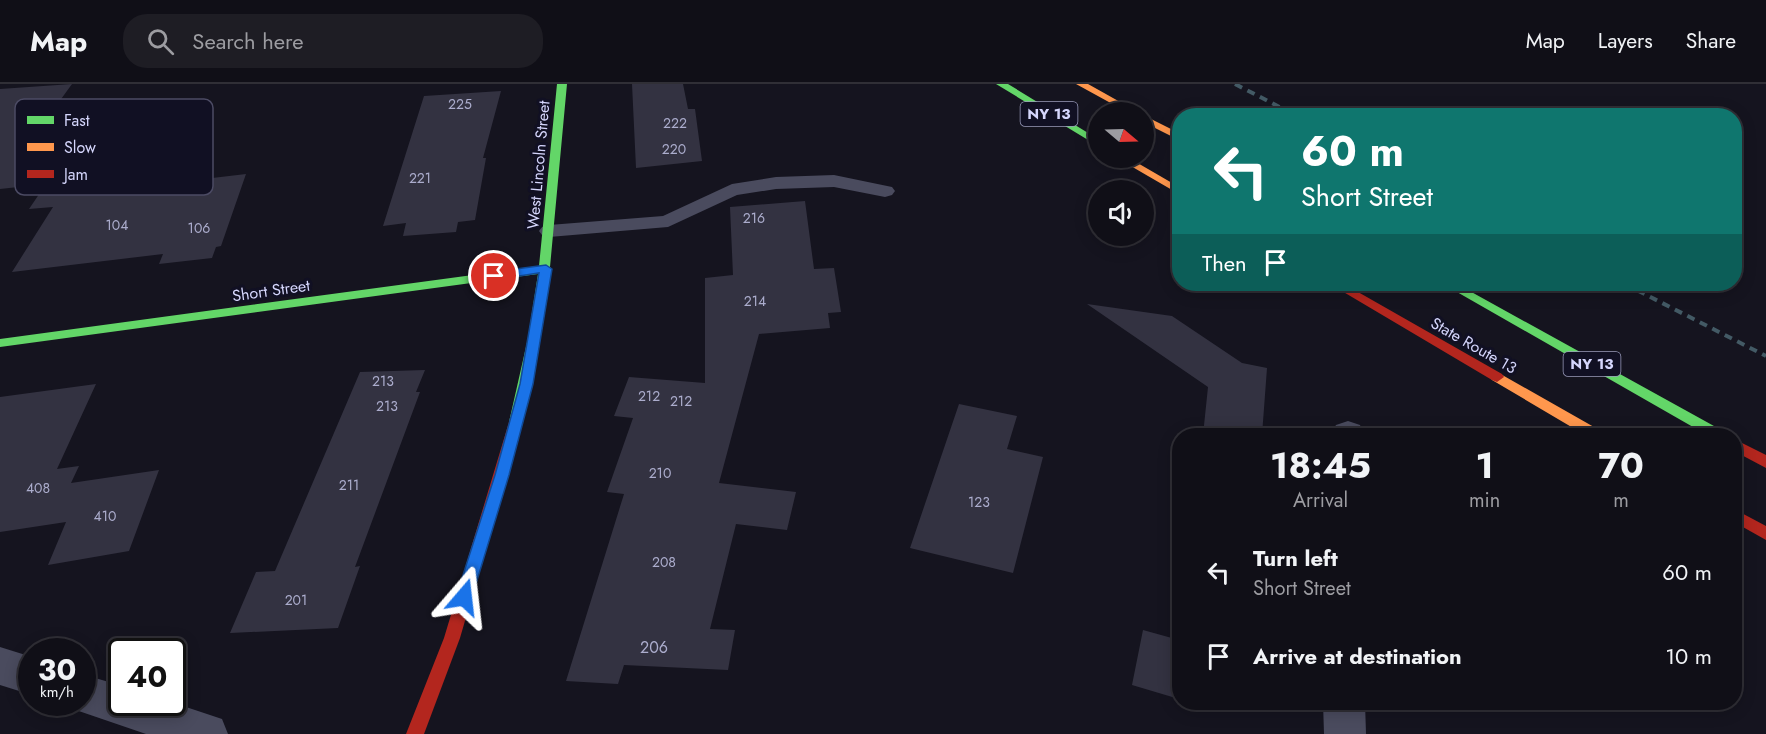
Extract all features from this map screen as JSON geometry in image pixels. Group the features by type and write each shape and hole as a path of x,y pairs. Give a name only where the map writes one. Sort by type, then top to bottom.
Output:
{"main road":[{"name":"West Lincoln Street","path":"415,734 452,638 502,475 526,384 546,269 562,84"},
{"name":"NY 13","path":"1001,84 1088,138"},
{"name":"NY 13","path":"1081,84 1114,102"},
{"path":"1154,124 1172,133"},
{"path":"1139,168 1172,187"},
{"name":"Short Street","path":"0,343 546,269"},
{"name":"State Route 13","path":"1348,291 1584,428"},
{"name":"NY 13","path":"1463,291 1706,428"},
{"path":"1742,448 1766,462"},
{"path":"1742,520 1766,534"}],"street":[{"path":"0,666 18,672"},
{"path":"96,698 207,734"},
{"path":"1344,710 1345,734"}],"lane":[{"path":"549,231 640,225 668,220 732,190 776,183 834,181 885,191"}],"building":[{"path":"72,84 61,99 15,99 15,187 0,189 0,89"},
{"path":"632,84 683,84 688,109 695,109 702,161 636,168"},
{"path":"501,91 483,158 486,158 475,220 458,222 456,232 403,236 406,223 383,226 424,96"},
{"path":"246,174 221,246 216,247 212,258 159,264 163,254 12,272 53,207 29,209 39,195 213,195 213,178"},
{"path":"805,201 814,269 834,268 841,312 828,313 830,328 759,334 719,483 796,492 787,530 736,524 710,629 735,630 728,670 624,665 618,684 566,681 624,494 607,492 633,418 614,416 629,377 705,383 705,278 733,275 730,207"},
{"path":"1087,304 1172,316 1242,363 1267,368 1263,428 1204,428 1208,387"},
{"path":"425,370 416,392 420,392 355,567 360,566 338,628 230,633 256,572 275,571 360,372"},
{"path":"96,384 57,469 79,466 71,483 159,470 129,551 48,565 66,522 0,532 0,397"},
{"path":"959,404 1017,416 1007,449 1043,457 1013,573 910,548"},
{"path":"1143,630 1172,638 1172,697 1132,685"}],"railway":[{"path":"1235,84 1282,108"},
{"path":"1639,291 1766,356"}],"traffic: fast":[{"path":"516,422 541,296 562,84"},
{"path":"1001,84 1088,137"},
{"path":"0,343 546,269"},
{"path":"1461,291 1706,428"}],"traffic: slow":[{"path":"1081,84 1114,102"},
{"path":"1154,124 1172,133"},
{"path":"1139,168 1172,187"},
{"path":"1497,377 1584,428"}],"traffic: jam":[{"path":"1348,291 1497,377"},
{"path":"415,734 452,638 516,422"},
{"path":"1742,448 1766,462"},
{"path":"1742,520 1766,534"}],"route":[{"path":"464,597 502,475 526,384 546,269 494,276"}]}
